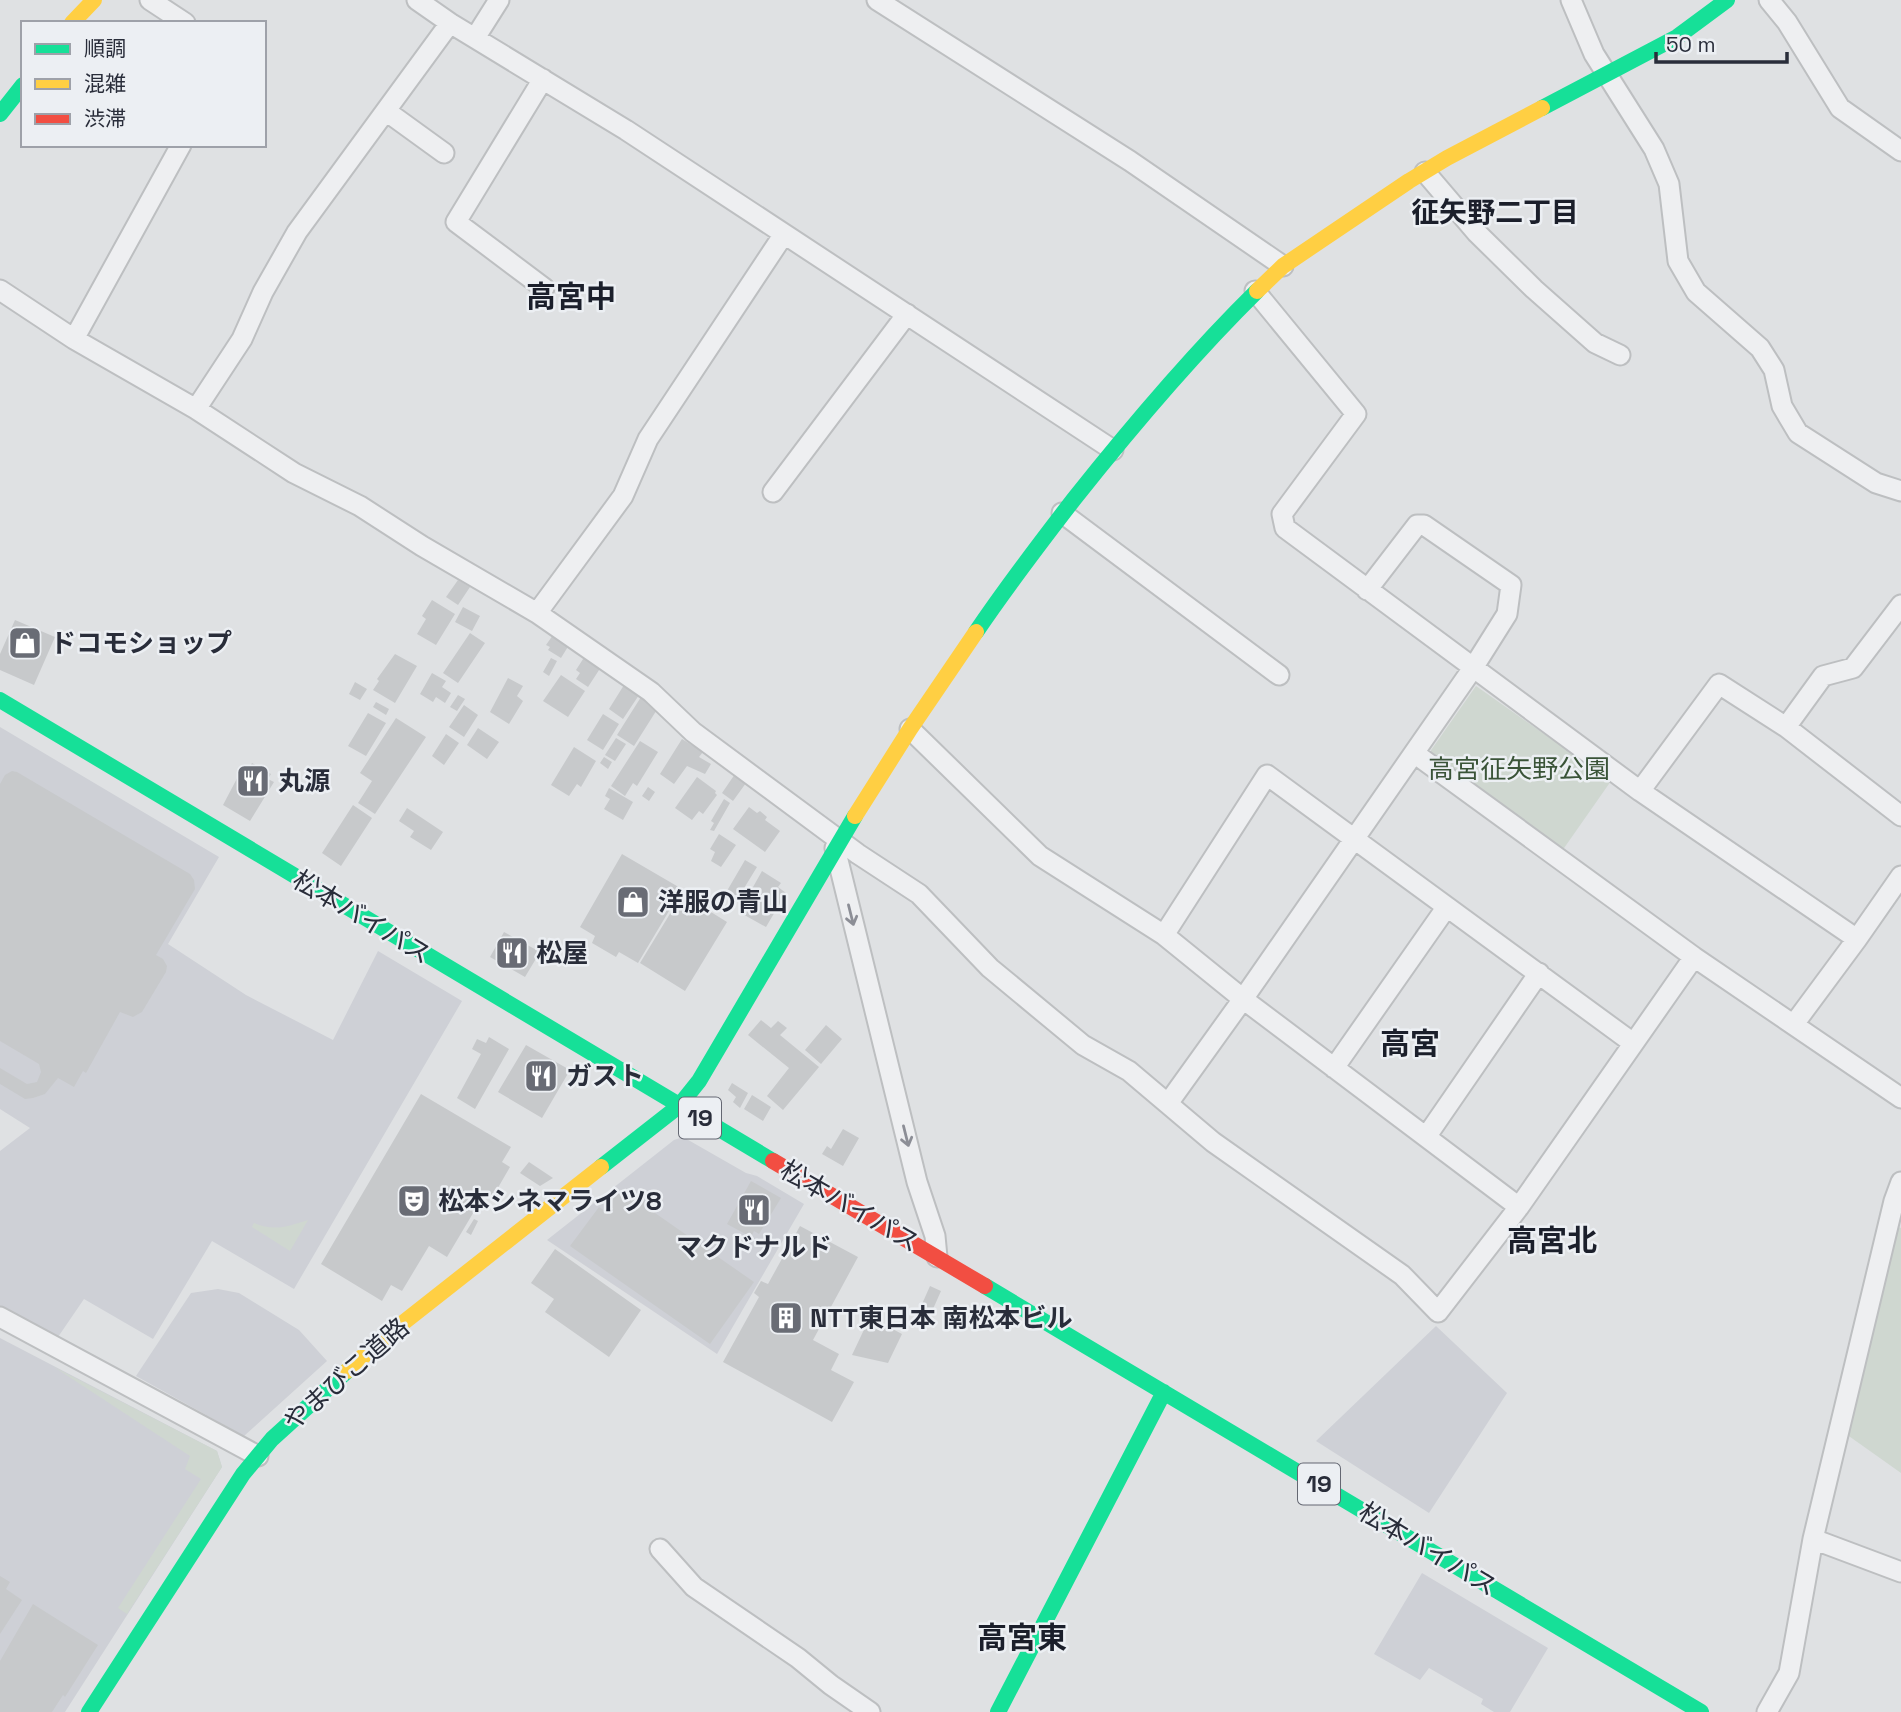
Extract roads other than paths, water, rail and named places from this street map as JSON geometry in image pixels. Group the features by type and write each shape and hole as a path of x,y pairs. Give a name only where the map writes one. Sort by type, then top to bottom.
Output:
{"main road":[{"path":"74,21 94,0"},
{"name":"やまびこ道路","path":"89,1712 235,1486 272,1438 380,1341 679,1106 699,1081 838,844 910,729 1006,587 1113,450 1207,340 1283,266 1425,172 1676,37 1727,0"},
{"path":"0,114 21,88"},
{"name":"松本バイパス","path":"0,700 1701,1712"},
{"path":"998,1712 1164,1392"}],"street":[{"path":"150,0 182,21"},
{"path":"417,0 450,23 626,130 1113,450"},
{"path":"475,38 499,0"},
{"path":"877,0 1130,161 1283,266"},
{"path":"1571,0 1594,54 1654,149 1669,184 1678,261 1696,292 1760,348 1774,370 1782,406 1798,433 1876,483 1901,491"},
{"path":"1769,0 1787,22 1840,108 1901,151"},
{"path":"196,409 242,339 263,292 297,232 450,23"},
{"path":"543,79 456,222 544,288"},
{"path":"386,111 443,153"},
{"path":"74,338 180,147"},
{"path":"1425,172 1477,233 1534,289 1595,343 1620,355"},
{"path":"537,613 623,496 648,439 784,234"},
{"path":"0,290 74,338 196,409 294,473 360,506 422,546 537,613 650,692 693,732 838,844 919,894 990,968 1083,1045 1129,1071 1169,1102 1213,1142 1402,1275 1438,1312 1519,1208 1693,957"},
{"path":"1255,291 1356,414 1282,514 1286,528 1640,791 1857,939"},
{"path":"773,492 906,314"},
{"path":"1062,513 1279,675"},
{"path":"1169,1102 1473,668 1507,614 1511,585 1424,525 1417,525 1367,590"},
{"path":"1786,727 1823,676 1853,667 1901,605"},
{"path":"1640,791 1719,684 1786,727 1901,816"},
{"path":"910,729 1040,856 1164,935 1243,999 1519,1208"},
{"path":"1414,753 1693,957 1901,1098"},
{"path":"1164,935 1267,775 1633,1043"},
{"path":"838,844 917,1182 935,1236 937,1257"},
{"path":"1794,1024 1901,876"},
{"path":"1334,1068 1446,908"},
{"path":"1426,1137 1539,973"},
{"path":"1767,1712 1789,1673 1812,1539 1894,1201 1901,1182"},
{"path":"0,1317 258,1456"},
{"path":"1812,1539 1901,1572"},
{"path":"660,1549 694,1587 798,1658 870,1712"}],"place":[{"name":"ドコモショップ","path":"25,643"},
{"name":"丸源","path":"253,781"},
{"name":"洋服の青山","path":"633,902"},
{"name":"松屋","path":"512,953"},
{"name":"ガスト","path":"541,1076"},
{"name":"松本シネマライツ8","path":"414,1201"},
{"name":"マクドナルド","path":"754,1210"},
{"name":"NTT東日本 南松本ビル","path":"786,1318"}],"district":[{"name":"征矢野二丁目","path":"1495,212"},
{"name":"高宮中","path":"571,297"},
{"name":"高宮","path":"1410,1044"},
{"name":"高宮北","path":"1552,1241"},
{"name":"高宮東","path":"1022,1638"}],"park label":[{"name":"高宮征矢野公園","path":"1519,769"}]}
